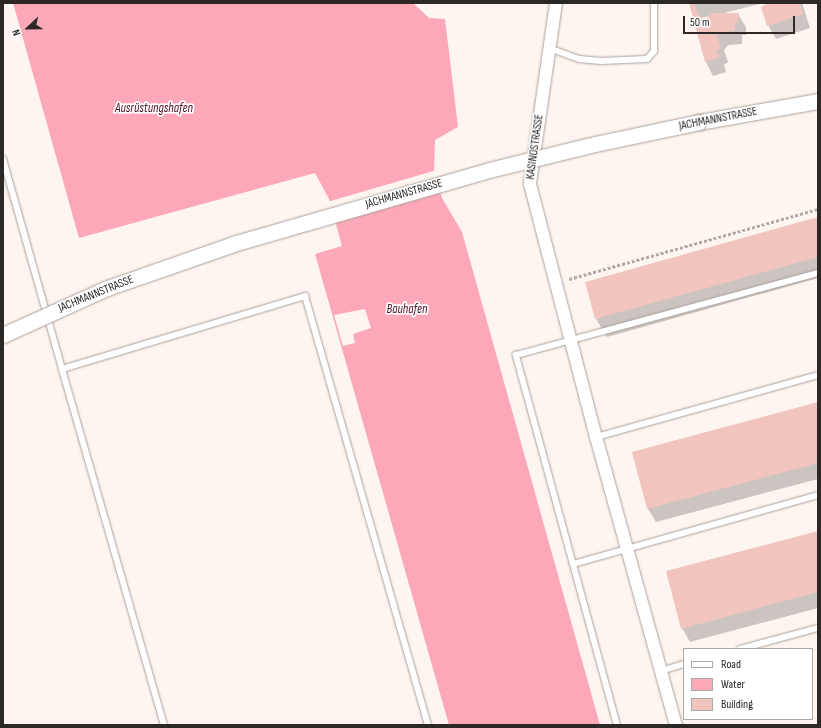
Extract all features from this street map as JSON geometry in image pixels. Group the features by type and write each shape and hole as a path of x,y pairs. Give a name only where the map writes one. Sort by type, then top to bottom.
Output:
{"street":[{"name":"KASINOSTRASSE","path":"556,3 530,184 557,286 569,340 676,725"},
{"name":"JACHMANNSTRASSE","path":"3,335 107,288 254,238 496,168 595,144 699,122 818,101"}],"lane":[{"path":"549,48 579,59 601,61 647,59 654,51 654,3"},
{"path":"3,159 164,725"},
{"path":"617,725 516,355 818,273"},
{"path":"62,369 305,296 428,725"},
{"path":"596,437 818,375"},
{"path":"573,564 818,495"},
{"path":"744,648 818,628"},
{"path":"661,671 683,664"}],"path":[{"path":"557,286 818,209"}],"water":[{"path":"13,3 413,3 429,18 445,19 458,127 435,140 434,170 442,198 462,232 600,725 449,725 315,254 342,246 329,199 315,173 79,238"}],"pier":[{"path":"437,170 440,184 331,215 327,202"},
{"path":"365,309 371,328 353,334 355,343 343,346 334,315"}],"building":[{"path":"689,3 699,3 695,4 698,14 705,20 712,13 739,13 738,22 735,22 735,31 720,32 717,35 721,48 717,51 719,58 705,62"},
{"path":"769,3 800,3 803,14 767,26 761,7"},
{"path":"818,217 818,257 595,319 585,282"},
{"path":"818,402 818,463 647,509 632,452"},
{"path":"818,531 818,592 681,629 666,571"}],"water label":[{"name":"Ausrüstungshafen","path":"154,108"},
{"name":"Bauhafen","path":"407,309"}]}
